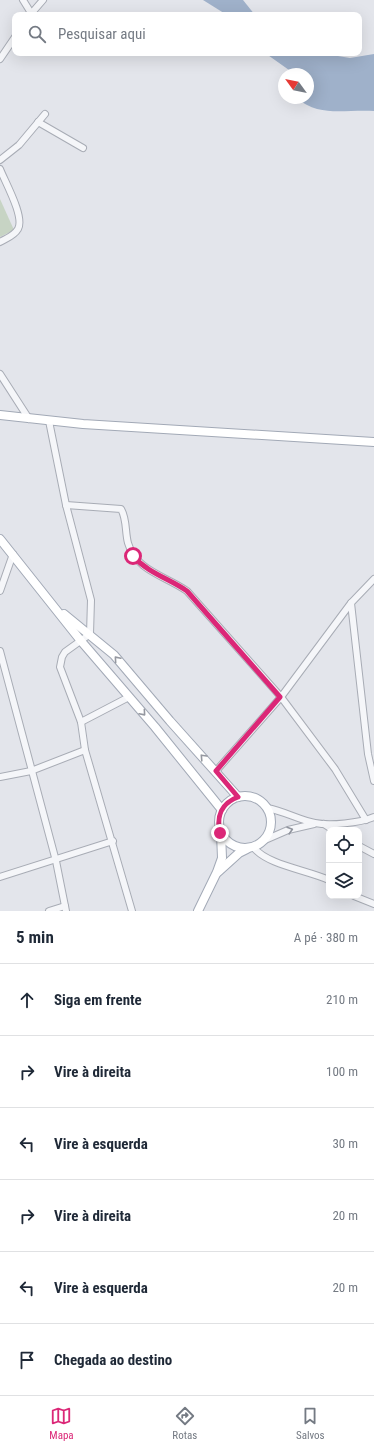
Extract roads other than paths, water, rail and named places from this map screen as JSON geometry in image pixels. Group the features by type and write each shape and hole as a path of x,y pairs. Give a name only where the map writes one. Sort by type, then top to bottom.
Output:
{"main road":[{"path":"0,415 49,421 374,442"},
{"path":"0,538 81,641 222,810"},
{"path":"55,607 114,655 170,721 238,797"},
{"path":"198,911 217,872 222,858 219,817 222,810 232,799 238,797 255,798 267,808 271,824 265,840 239,853 217,872"},
{"path":"220,833 227,842 236,848 250,848"}],"street":[{"path":"23,0 29,12"},
{"path":"32,12 43,0"},
{"path":"0,59 12,41"},
{"path":"0,160 19,146 45,114"},
{"path":"38,122 83,148"},
{"path":"0,169 20,218 18,228 12,236 0,242"},
{"path":"0,374 29,419"},
{"path":"49,421 66,505 91,600 90,634 65,652 62,657 60,667 81,722 85,750 113,841 132,911"},
{"path":"66,505 122,509 128,542 133,556 138,562 167,580 178,584 187,591 280,697 335,769 366,820"},
{"path":"0,591 13,554"},
{"path":"216,771 280,697 351,603 374,579"},
{"path":"351,603 367,747 374,781"},
{"path":"0,651 56,860 66,908 49,911"},
{"path":"81,722 129,697"},
{"path":"0,777 31,771 85,750"},
{"path":"267,808 284,811 315,823 324,824 366,820 374,817"},
{"path":"265,840 288,830 315,823"},
{"path":"324,824 328,827"},
{"path":"0,877 113,841"},
{"path":"250,848 259,855 314,873 326,879"},
{"path":"362,848 374,854"},
{"path":"362,899 374,904"}],"water":[{"path":"203,0 243,0 253,12 222,12"},
{"path":"374,54 374,111 334,111 315,108 305,104 314,104 314,68 286,68 269,56 338,56 350,58"}]}
